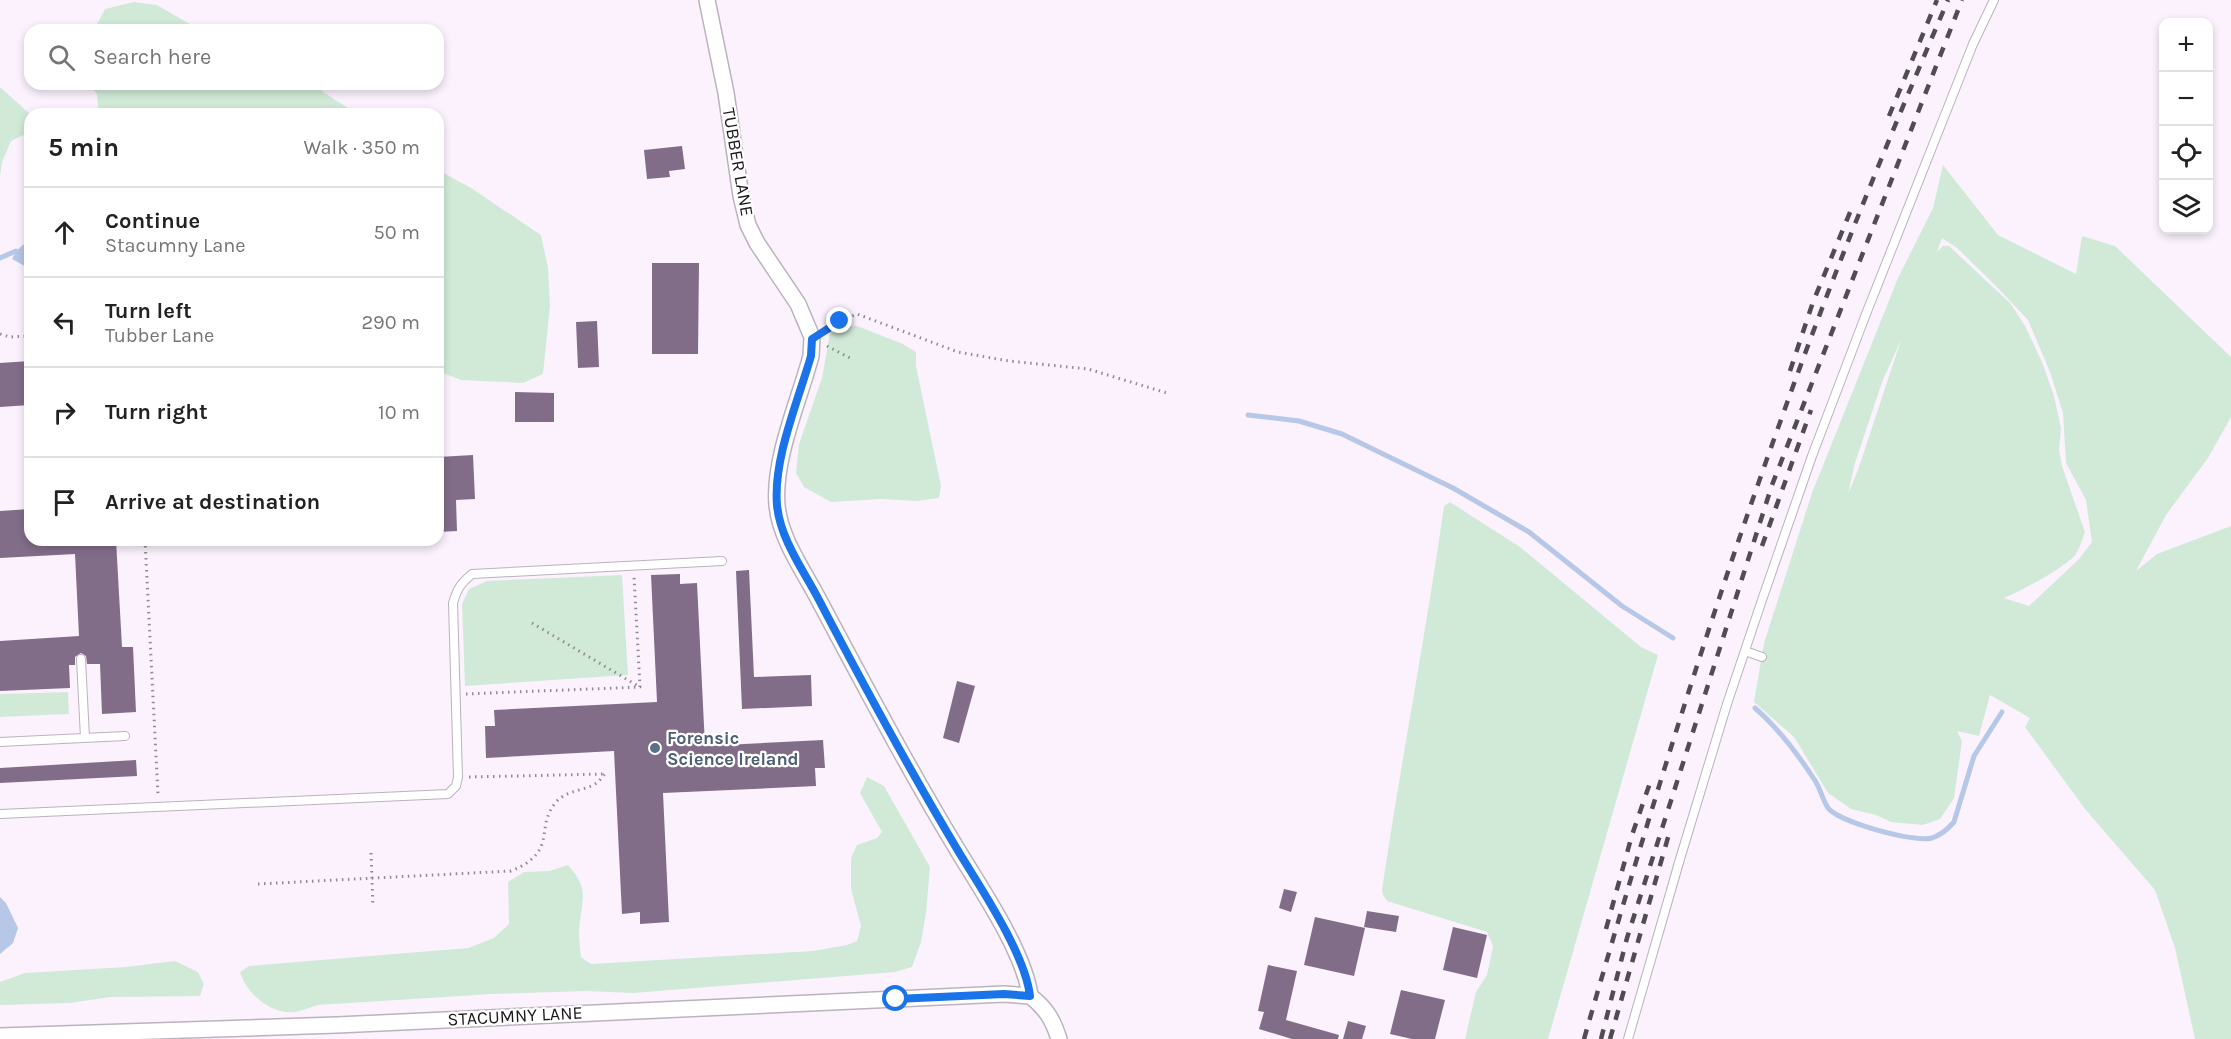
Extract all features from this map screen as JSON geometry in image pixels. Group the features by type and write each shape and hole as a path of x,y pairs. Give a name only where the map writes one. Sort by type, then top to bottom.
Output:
{"street":[{"name":"TUBBER LANE","path":"707,0 726,93 741,196 748,225 757,243 798,304 812,339"},
{"path":"812,339 811,356 777,477 777,507 788,542 884,723 989,902 1020,962 1029,986 1030,996 1043,1005 1048,1012 1059,1039"},
{"name":"STACUMNY LANE","path":"0,1036 337,1025 1004,994 1030,996"}],"lane":[{"path":"1628,1039 1680,860 1745,651 1812,456 1973,44 1994,0"},
{"path":"0,814 448,794 456,786 458,777 453,603 457,588 472,574 722,561"},
{"path":"1745,651 1762,657"},
{"path":"81,659 85,738"},
{"path":"0,742 125,736"}],"path":[{"path":"812,339 840,321 857,314 958,352 1009,361 1088,369 1167,393"},
{"path":"0,334 10,337 24,336"},
{"path":"812,339 852,359"},
{"path":"146,546 158,806"},
{"path":"634,565 640,687"},
{"path":"532,623 640,687"},
{"path":"456,694 640,687"},
{"path":"258,884 512,871 524,866 537,855 545,840 548,814 559,800 569,793 596,783 605,774 458,777"},
{"path":"371,853 373,906"}],"green space":[{"path":"134,2 157,5 190,24 97,24 105,9"},
{"path":"0,87 24,109 24,135 11,141 2,162 0,176"},
{"path":"93,90 320,90 348,108 98,108 97,94"},
{"path":"1943,165 1998,235 2076,274 2082,236 2115,246 2231,357 2231,417 2208,458 2166,515 2136,571 2157,554 2231,526 2231,1039 2195,1039 2175,948 2155,890 2085,809 2025,727 2030,718 1990,695 1979,736 1957,731 1962,741 1954,798 1940,819 1923,825 1891,822 1876,815 1851,809 1828,793 1794,737 1754,702 1764,643 1812,493 1898,278 1933,208","holes":["1942,238 1957,248 2028,320 2050,372 2063,413 2066,463 2086,500 2092,542 2079,559 2029,606 2004,598 2042,579 2070,560 2076,554 2085,532 2062,466 2059,450 2061,428 2054,396 2042,362 2025,326 2011,304 1949,246 1943,246 1937,252","1901,340 1858,470 1848,494 1855,463 1882,382"]},
{"path":"444,173 471,188 541,235 548,268 550,306 543,374 523,383 461,380 444,373"},
{"path":"857,326 903,344 916,352 916,366 941,486 939,498 916,501 882,499 831,502 804,487 796,473 799,444 822,378 830,333 841,328"},
{"path":"1450,502 1520,547 1641,647 1658,655 1548,1039 1465,1039 1476,992 1487,975 1493,946 1487,932 1387,901 1382,890 1444,506"},
{"path":"622,575 628,675 465,686 462,604 469,589 487,581"},
{"path":"68,692 69,714 0,717 0,694"},
{"path":"867,777 884,786 930,867 921,942 912,967 895,972 633,993 586,991 492,994 318,1005 295,1012 277,1010 261,1001 248,988 240,972 249,966 468,948 494,938 509,924 508,882 524,872 549,871 568,865 580,882 583,897 579,933 581,957 591,964 813,951 847,945 857,941 861,926 851,889 851,858 857,845 877,838 882,832 860,793"},
{"path":"175,961 198,972 204,984 200,996 110,997 70,1003 0,1005 0,982 25,973 126,967"}],"water":[{"path":"24,244 24,266 12,259 16,251"},
{"path":"0,897 6,903 18,928 13,943 0,954"}],"building":[{"path":"682,146 685,169 669,171 670,177 647,179 644,150"},
{"path":"652,263 699,263 698,354 652,354"},
{"path":"597,321 599,367 578,368 576,322"},
{"path":"24,361 24,405 0,407 0,363"},
{"path":"515,392 554,393 554,422 515,422"},
{"path":"473,455 475,499 456,500 457,531 444,532 444,457"},
{"path":"24,509 24,546 116,546 122,647 133,647 136,712 102,714 100,664 87,664 86,656 81,653 75,657 75,665 69,665 70,688 0,691 0,641 79,636 75,554 0,558 0,511"},
{"path":"749,570 754,677 811,675 812,706 742,709 736,571"},
{"name":"Forensic Science Ireland","path":"680,574 680,584 697,583 705,746 823,740 825,768 815,768 816,786 663,793 669,922 640,924 640,912 622,914 614,751 486,758 485,726 495,726 494,710 657,702 651,575"},
{"path":"957,681 975,686 959,743 943,738"},
{"path":"136,760 137,776 0,783 0,768"},
{"path":"1284,889 1297,892 1291,912 1279,908"},
{"path":"1367,911 1399,916 1396,932 1364,927"},
{"path":"1315,917 1365,928 1354,976 1304,965"},
{"path":"1453,927 1487,935 1477,978 1443,970"},
{"path":"1268,965 1297,971 1286,1020 1339,1035 1338,1039 1292,1039 1259,1029 1264,1012 1258,1011"},
{"path":"1401,990 1445,1000 1435,1039 1412,1039 1390,1034"},
{"path":"1348,1021 1366,1026 1362,1039 1343,1039"}],"waterway":[{"path":"0,258 16,251"},
{"path":"1248,415 1299,421 1342,434 1453,488 1529,532 1622,606 1673,638"},
{"path":"1755,708 1794,750 1816,782 1828,808 1835,814 1877,830 1923,839 1938,835 1954,822 1974,756 2002,712"}],"railway":[{"path":"1889,116 1937,0"},
{"path":"1584,1039 1630,882 1728,571 1801,364 1841,259 1948,0"},
{"path":"1601,1039 1627,938 1772,485 1962,0"},
{"path":"1790,371 1813,302 1853,205"},
{"path":"1762,546 1811,410"},
{"path":"1606,929 1632,835 1652,777"},
{"path":"1610,1039 1669,834"}],"place":[{"name":"Forensic Science Ireland","path":"655,748"}],"route":[{"path":"840,321 812,339 811,356 777,477 777,507 788,542 884,723 989,902 1020,962 1029,986 1030,996 1004,994 896,999"}]}
